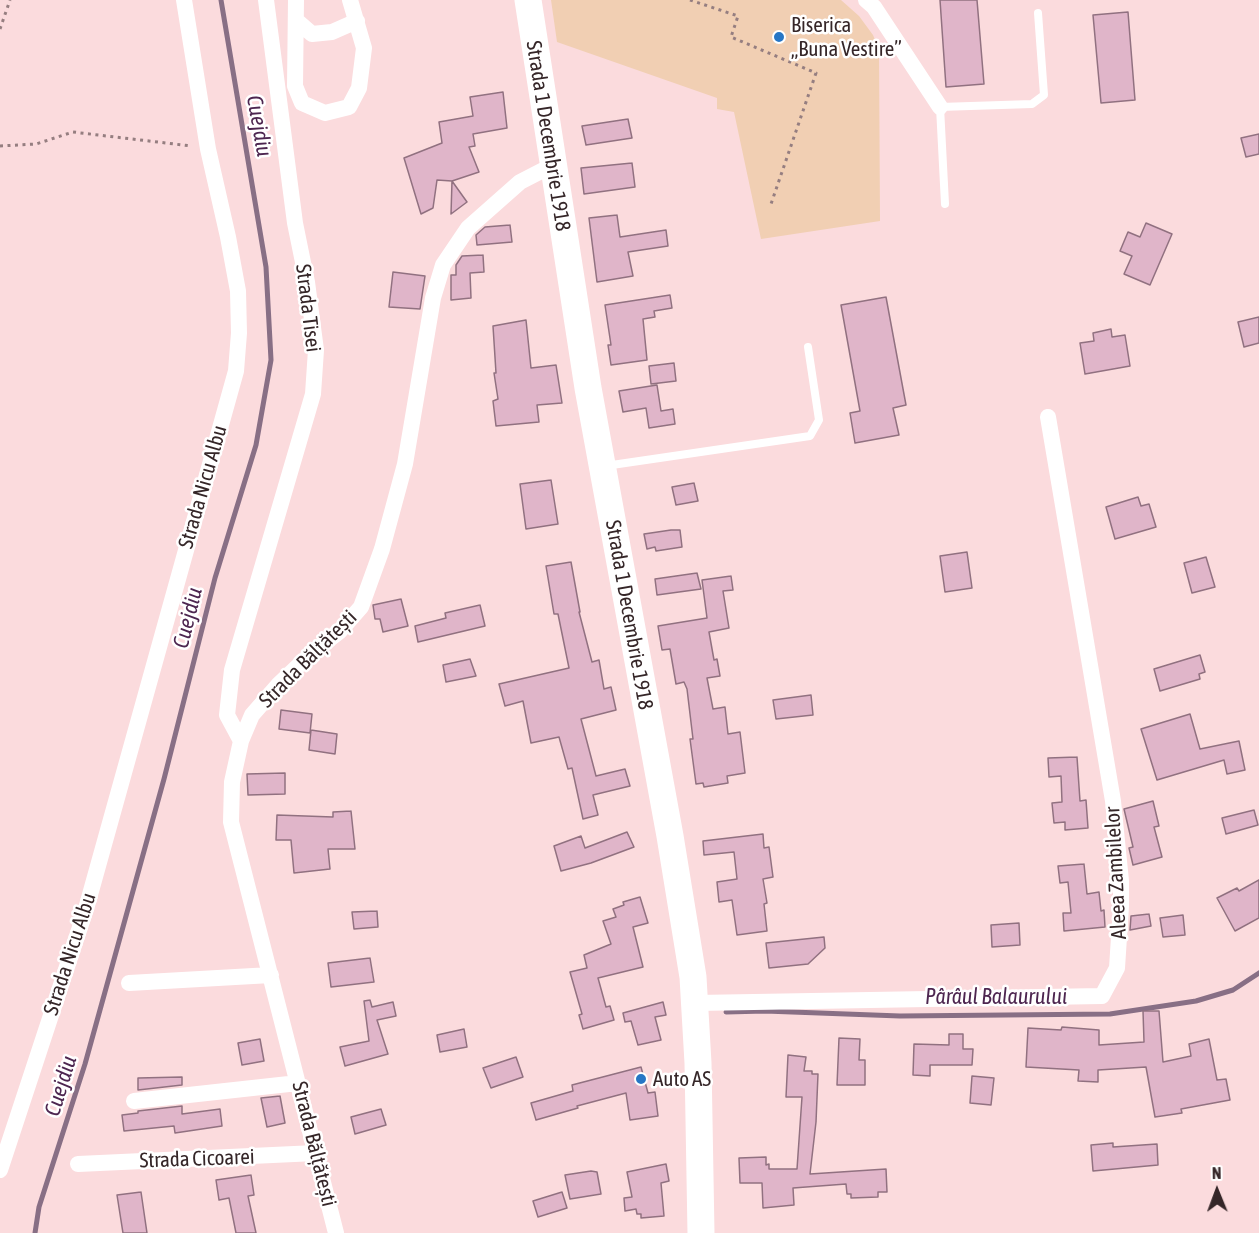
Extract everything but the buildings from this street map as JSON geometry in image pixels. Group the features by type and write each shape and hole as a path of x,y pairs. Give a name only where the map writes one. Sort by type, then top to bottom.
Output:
{"main road":[{"name":"Strada 1 Decembrie 1918","path":"528,0 577,325 684,917 696,1003 701,1233"}],"street":[{"name":"Strada Nicu Albu","path":"0,1170 86,909 237,370 238,291 208,149 184,0"},
{"name":"Strada Tisei","path":"241,741 227,715 232,670 313,394 316,350 307,282 295,223 266,0"},
{"path":"296,0 296,86 302,103 325,113 349,107 359,88 364,48 350,0"},
{"path":"866,0 874,7 940,107"},
{"path":"297,21 312,33 332,32 357,21"},
{"name":"Strada Bălțătești","path":"336,1233 231,822 232,782 241,741 252,715 279,684 314,651 339,632 361,607 382,549 405,464 433,298 443,265 468,228 520,182 553,165"},
{"name":"Aleea Zambilelor","path":"696,1003 1102,996 1117,968 1121,906 1120,870 1113,801 1048,417"},
{"path":"129,983 271,975"},
{"path":"134,1101 298,1083"},
{"name":"Strada Cicoarei","path":"78,1164 316,1154"}],"lane":[{"path":"945,204 940,107 1032,104 1044,95 1038,13"},
{"path":"602,466 810,436 819,420 808,347"}],"path":[{"path":"0,29 10,0"},
{"path":"690,0 738,16 731,38 816,73 771,204"},
{"path":"0,147 36,144 74,132 208,149"}],"shaded area":[{"path":"551,0 841,0 859,16 873,35 879,49 880,221 761,239 734,112 717,109 717,98 557,42"}],"waterway":[{"name":"Cuejdiu","path":"35,1233 39,1207 85,1064 164,779 215,578 256,445 271,360 266,267 221,0"},
{"name":"Pârâul Balaurului","path":"726,1012 765,1011 900,1016 1110,1014 1196,1001 1233,990 1259,973"}],"place":[{"name":"Biserica „Buna Vestire”","path":"779,37"},
{"name":"Auto AS","path":"641,1079"}]}
